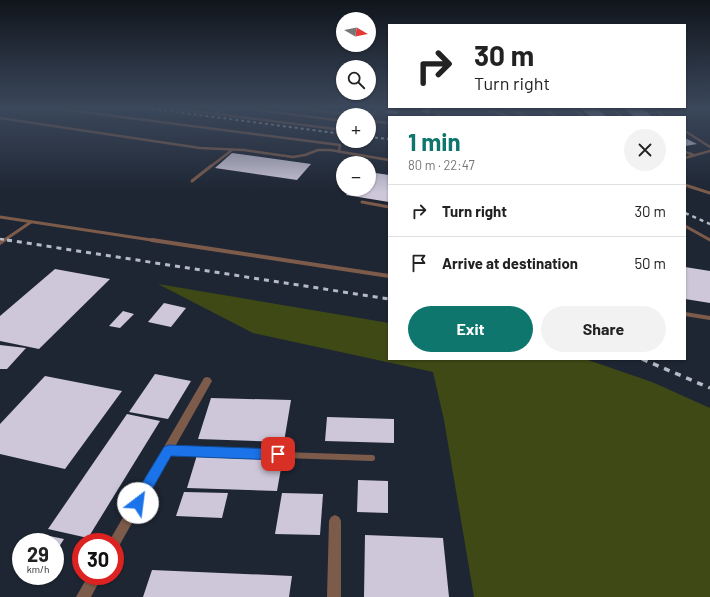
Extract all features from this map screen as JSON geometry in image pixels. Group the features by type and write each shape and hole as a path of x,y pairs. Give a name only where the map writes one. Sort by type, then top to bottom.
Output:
{"street":[{"path":"120,533 207,381"},
{"path":"334,597 335,521"},
{"path":"83,597 90,585"}],"lane":[{"path":"119,136 200,148 244,150 293,157 305,155 318,150 339,151 388,160"},
{"path":"269,136 340,145 339,151"},
{"path":"694,136 710,147"},
{"path":"192,181 232,150"},
{"path":"686,158 710,151"},
{"path":"686,152 694,155"},
{"path":"686,185 710,193"},
{"path":"362,202 388,207"},
{"path":"0,217 388,276"},
{"path":"0,243 31,222"},
{"path":"686,227 710,240"},
{"path":"686,314 710,318"},
{"path":"168,450 372,458"}],"green space":[{"path":"158,284 388,323 388,360 588,360 652,382 710,408 710,597 474,597 444,420 433,372 253,333"}],"building":[{"path":"686,138 697,144 686,146"},
{"path":"232,153 311,164 297,180 215,168"},
{"path":"376,173 388,175 388,202 352,196 376,196"},
{"path":"686,267 710,271 710,303 686,299"},
{"path":"55,269 110,279 39,349 0,341 0,316"},
{"path":"164,303 186,308 171,327 148,322"},
{"path":"123,311 134,314 120,328 109,326"},
{"path":"0,345 26,348 7,369 0,369"},
{"path":"155,374 191,381 168,419 129,412"},
{"path":"45,376 122,391 65,469 0,454 0,424"},
{"path":"211,398 291,400 284,442 198,439"},
{"path":"127,414 160,421 91,533 72,533 72,534 48,529"},
{"path":"327,417 394,419 394,443 325,441"},
{"path":"197,455 283,457 277,491 187,488"},
{"path":"358,480 388,481 388,513 357,512"},
{"path":"184,492 228,493 222,518 176,516"},
{"path":"282,493 323,494 320,535 275,534"},
{"path":"365,535 443,538 449,597 364,597"},
{"path":"152,570 292,576 289,597 143,597"}],"railway":[{"path":"376,138 388,139"},
{"path":"686,213 710,224"},
{"path":"0,239 13,241"},
{"path":"7,240 388,299"},
{"path":"644,360 710,388"}],"route":[{"path":"138,503 168,450 278,454"}]}
